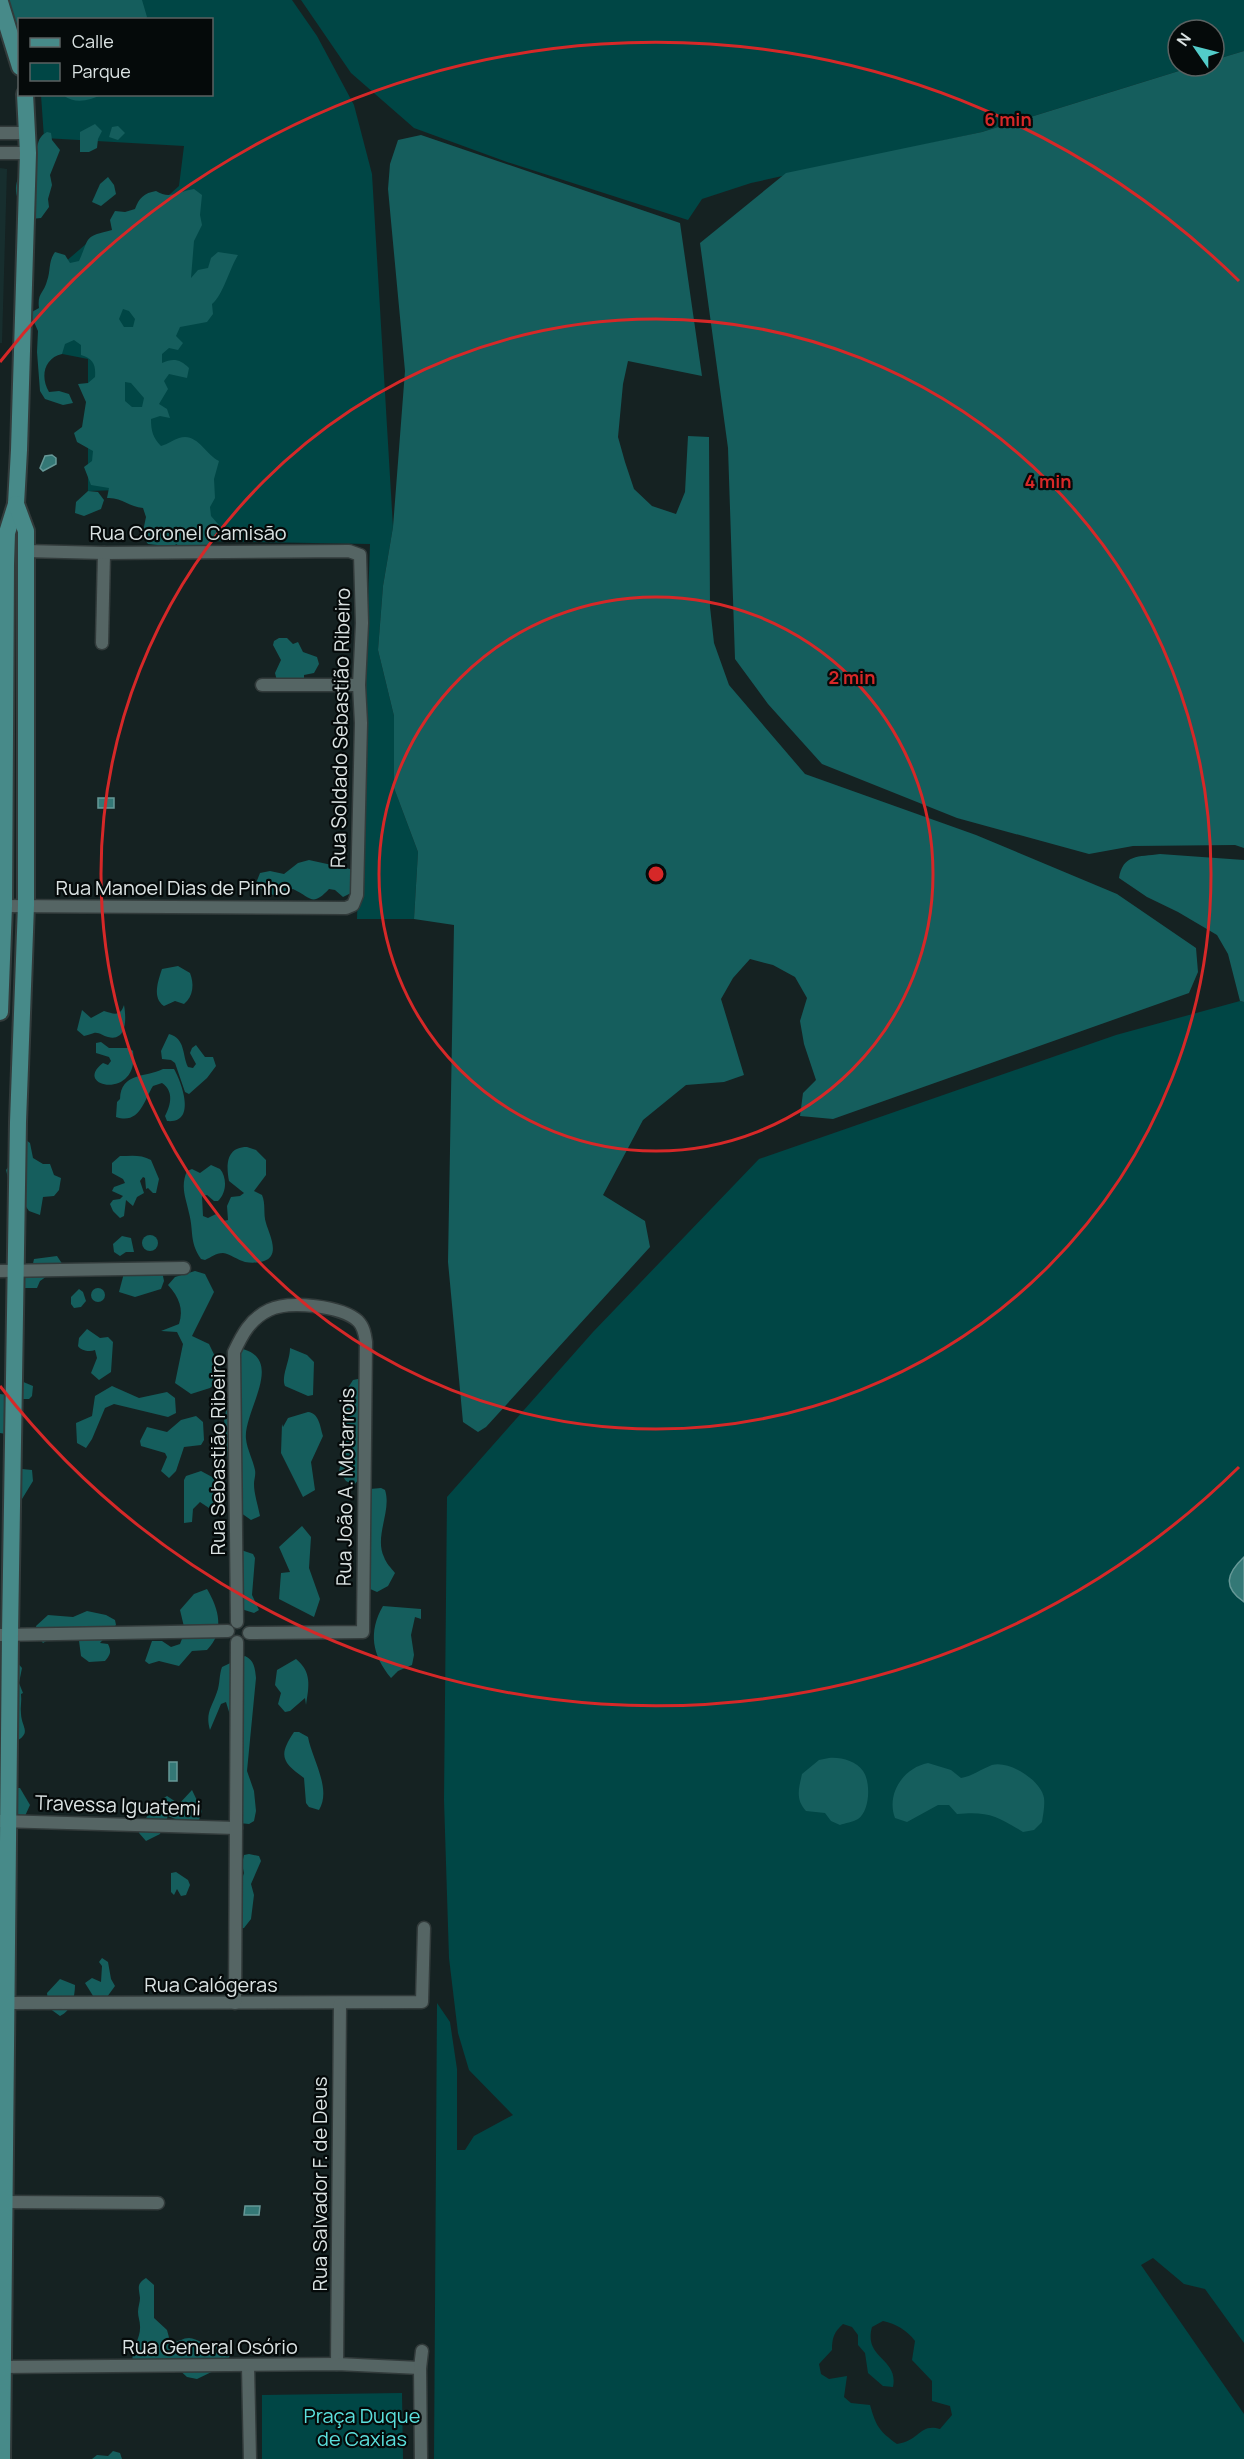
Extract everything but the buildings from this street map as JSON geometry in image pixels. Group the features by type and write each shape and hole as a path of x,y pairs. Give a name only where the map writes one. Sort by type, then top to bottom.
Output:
{"main road":[{"path":"0,2 18,60"},
{"path":"0,1012 6,708 3,556 4,533 15,504 28,153 25,96"},
{"path":"2,2459 8,1271 18,1122 26,906 27,555 26,531 15,504"},
{"path":"6,708 26,708"}],"street":[{"path":"0,133 28,133"},
{"path":"0,153 28,153"},
{"path":"4,533 26,531"},
{"name":"Rua Coronel Camisão","path":"3,556 349,551"},
{"name":"Rua Soldado Sebastião Ribeiro","path":"346,908 353,905 357,895 361,723 360,555 349,551"},
{"path":"102,643 104,553"},
{"path":"262,685 359,685"},
{"name":"Rua Manoel Dias de Pinho","path":"2,906 346,908"},
{"path":"8,1271 184,1268"},
{"name":"Rua Sebastião Ribeiro","path":"232,1627 234,1352 246,1327 270,1309 310,1304 347,1313 360,1323 366,1342"},
{"name":"Rua João A. Motarrois","path":"249,1633 363,1632 366,1342"},
{"path":"5,1635 232,1627 244,1624 249,1633 243,1641 237,1642 232,1640 232,1627"},
{"path":"235,2004 237,1642"},
{"name":"Travessa Iguatemi","path":"5,1821 236,1828"},
{"name":"Rua Calógeras","path":"3,2003 340,2004 422,2002 424,1928"},
{"name":"Rua Salvador F. de Deus","path":"337,2364 340,2004"},
{"path":"4,2202 158,2203"},
{"path":"421,2459 420,2368 422,2350"},
{"name":"Rua General Osório","path":"1,2367 337,2364 420,2368"},
{"path":"249,2366 250,2459"}],"shaded area":[{"path":"8,0 142,0 147,17 18,18 18,35"},
{"path":"1244,51 1244,848 1235,845 1133,846 1089,854 957,818 822,764 768,704 735,659 728,448 700,243 786,173 982,132 1166,75 1166,78 1226,78 1226,56"},
{"path":"65,96 99,96 78,101"},
{"path":"95,124 102,131 97,148 89,152 80,152 80,132"},
{"path":"118,126 125,133 118,140 109,137 112,127"},
{"path":"47,132 51,133 52,140 60,150 50,175 52,185 48,199 49,207 41,218 31,219 16,194 17,182 21,173 33,159 39,140"},
{"path":"421,135 680,223 702,376 628,361 623,384 618,437 634,489 652,506 676,514 685,492 688,436 709,437 710,607 714,643 729,685 805,774 976,835 1117,894 1196,948 1198,972 1189,993 833,1119 800,1116 803,1093 816,1080 804,1044 800,1021 807,998 795,977 773,965 750,959 733,978 721,999 744,1075 724,1082 686,1085 643,1120 603,1195 645,1221 650,1247 486,1427 478,1432 463,1422 448,1262 454,925 414,919 418,852 394,788 394,716 378,650 383,586 393,527 405,371 388,189 390,164 398,140"},
{"path":"0,168 7,169 2,343 0,343"},
{"path":"108,177 114,185 116,194 101,206 92,202 100,184"},
{"path":"194,189 202,195 200,215 202,225 194,241 191,278 198,270 208,268 211,258 218,252 238,255 219,295 212,304 213,314 207,322 180,327 176,336 183,343 178,350 169,348 162,354 162,363 176,360 189,368 187,378 169,374 164,381 168,389 159,404 167,409 170,418 160,416 151,419 151,427 154,437 161,446 179,438 191,438 219,461 214,479 215,498 210,507 211,516 224,531 203,548 193,546 184,549 176,544 171,552 162,553 157,545 148,544 142,536 146,517 143,508 107,498 109,488 91,485 84,467 92,461 93,451 77,442 74,433 82,427 86,402 78,384 88,383 95,377 93,363 81,355 81,345 74,340 65,344 62,354 51,360 44,374 49,392 59,391 69,394 73,403 63,405 45,399 40,391 38,331 30,313 39,308 40,296 46,285 51,259 55,252 65,255 70,263 79,261 89,239 96,234 112,230 110,220 115,211 125,212 135,209 142,197 148,193 156,191 170,195","holes":["123,309 129,311 135,319 133,327 124,327 119,319","125,382 131,383 144,398 142,407 132,407 125,401"]},
{"path":"52,455 56,458 56,464 43,471 40,468 45,456"},
{"path":"88,491 98,492 104,500 101,509 84,516 75,513 76,502"},
{"path":"287,638 293,644 298,642 303,652 317,657 319,664 314,673 304,675 304,680 277,681 275,673 281,660 273,645 274,641"},
{"path":"98,798 114,798 114,808 98,808"},
{"path":"1160,854 1244,860 1244,1002 1240,1001 1228,954 1217,935 1147,897 1119,878 1124,865 1133,858"},
{"path":"309,860 350,869 354,873 353,892 343,897 335,890 329,889 319,898 312,899 293,889 273,895 259,888 256,883 260,873 270,871 284,874 298,863"},
{"path":"178,966 190,973 191,993 184,1004 175,1001 164,1006 160,1003 157,994 162,969"},
{"path":"124,1005 124,1027 119,1036 115,1038 96,1033 84,1036 77,1030 82,1010 91,1018 104,1011 119,1013"},
{"path":"169,1034 181,1043 188,1067 193,1068 196,1064 190,1053 196,1045 205,1057 213,1057 216,1066 207,1078 189,1094 185,1092 175,1063 162,1059 161,1051"},
{"path":"101,1042 109,1048 129,1048 133,1051 132,1067 127,1077 118,1083 109,1085 100,1083 95,1078 95,1071 103,1063 108,1065 111,1061 109,1057 96,1053 96,1043"},
{"path":"163,1069 174,1069 180,1083 185,1101 182,1116 176,1120 167,1121 165,1116 170,1103 170,1094 162,1083 153,1086 140,1110 131,1118 116,1117 117,1102 125,1084 135,1077"},
{"path":"21,1140 30,1143 33,1158 43,1164 50,1164 54,1175 61,1178 59,1190 54,1196 43,1197 40,1215 29,1211 9,1182 6,1170 9,1166 10,1154"},
{"path":"247,1147 256,1150 266,1160 266,1175 254,1191 263,1198 272,1254 264,1261 257,1262 245,1262 223,1253 205,1260 201,1259 193,1242 184,1192 187,1171 192,1169 200,1173 211,1165 220,1169 225,1181 223,1194 218,1201 214,1201 207,1195 202,1196 203,1216 208,1218 216,1214 223,1221 228,1220 227,1206 231,1197 244,1193 229,1181 229,1158 235,1150"},
{"path":"120,1156 139,1156 151,1160 159,1179 156,1193 153,1193 148,1188 146,1189 143,1177 140,1181 144,1193 137,1197 133,1206 126,1200 124,1216 120,1218 110,1204 113,1200 123,1196 112,1191 114,1187 125,1183 123,1179 112,1173 112,1163"},
{"path":"150,1235 158,1243 150,1251 142,1243"},
{"path":"122,1236 131,1238 134,1252 126,1252 120,1256 114,1252 113,1244"},
{"path":"57,1256 63,1265 40,1281 37,1288 24,1288 22,1279 32,1268 34,1259"},
{"path":"162,1271 164,1281 161,1289 135,1297 119,1292 124,1273"},
{"path":"195,1271 205,1274 214,1292 192,1336 209,1344 224,1375 210,1388 191,1394 175,1383 183,1344 177,1332 161,1331 179,1324 181,1313 180,1303 168,1285 175,1277"},
{"path":"98,1288 103,1290 105,1295 103,1300 98,1302 93,1300 91,1295 93,1290"},
{"path":"79,1289 83,1292 86,1301 81,1307 74,1308 71,1304 71,1297"},
{"path":"87,1329 100,1338 108,1337 113,1342 111,1372 99,1380 91,1373 97,1358 95,1350 86,1351 78,1346 79,1338"},
{"path":"290,1348 307,1355 314,1362 313,1395 308,1396 285,1386 284,1378"},
{"path":"243,1349 255,1355 261,1364 262,1376 250,1415 246,1439 255,1470 254,1488 260,1516 251,1520 234,1508 228,1490 229,1470 224,1419 229,1400 234,1352"},
{"path":"353,1380 367,1381 360,1478 354,1485 346,1481 339,1471 346,1442 343,1419 346,1391"},
{"path":"21,1381 33,1386 32,1396 29,1399 22,1399 6,1434 0,1433 0,1394 8,1395"},
{"path":"112,1386 139,1398 167,1392 175,1398 176,1413 168,1417 114,1404 105,1408 86,1448 77,1443 76,1423 92,1416 95,1396"},
{"path":"308,1412 317,1417 323,1436 311,1462 315,1490 303,1497 281,1453 282,1424 283,1427 288,1418"},
{"path":"196,1416 203,1422 204,1440 201,1445 184,1447 176,1471 169,1478 161,1471 167,1457 165,1453 141,1446 140,1441 147,1427 167,1432 181,1420"},
{"path":"22,1469 32,1470 33,1481 22,1499 20,1526 14,1472"},
{"path":"201,1471 214,1478 220,1499 209,1508 200,1502 193,1509 192,1522 184,1523 184,1480 186,1476"},
{"path":"370,1489 385,1490 387,1498 381,1549 395,1573 388,1586 377,1592 368,1588"},
{"path":"302,1526 311,1537 309,1568 320,1599 314,1617 279,1599 281,1573 290,1572 279,1547"},
{"path":"238,1549 253,1554 255,1558 252,1595 259,1610 254,1613 238,1608 234,1575 229,1560 233,1550"},
{"path":"1244,1557 1244,1602 1232,1591 1229,1580 1234,1569"},
{"path":"207,1589 215,1604 218,1628 213,1643 207,1650 192,1651 179,1666 159,1661 149,1664 145,1661 152,1641 162,1641 171,1647 180,1644 185,1631 180,1610 194,1594"},
{"path":"383,1606 421,1609 421,1619 415,1617 411,1635 414,1655 412,1665 398,1671 391,1678 380,1661 374,1643 375,1625"},
{"path":"87,1611 106,1615 115,1620 116,1625 100,1643 108,1644 110,1649 105,1661 89,1662 81,1656 78,1633 63,1631 43,1643 37,1636 36,1626 48,1615 73,1617"},
{"path":"245,1656 252,1662 256,1678 247,1771 254,1791 256,1811 254,1821 249,1824 239,1823 229,1813 235,1795 233,1725 226,1702 221,1704 210,1730 208,1719 218,1689 222,1667"},
{"path":"296,1659 307,1674 306,1705 305,1698 290,1711 285,1712 278,1704 281,1693 275,1685 277,1670"},
{"path":"0,1660 15,1660 22,1668 19,1683 23,1693 21,1694 21,1711 25,1733 13,1743 0,1684"},
{"path":"294,1732 308,1737 320,1774 323,1793 319,1810 309,1807 306,1803 304,1778 287,1763 285,1758 286,1747"},
{"path":"829,1758 852,1762 863,1771 867,1782 867,1803 862,1815 856,1820 840,1825 831,1821 825,1813 806,1811 799,1798 802,1774 819,1760"},
{"path":"169,1762 177,1762 177,1781 169,1781"},
{"path":"928,1763 951,1770 961,1778 992,1765 999,1764 1015,1768 1031,1778 1042,1791 1044,1810 1042,1822 1034,1830 1023,1832 985,1814 957,1814 949,1805 938,1805 907,1822 895,1818 893,1800 899,1783 911,1770"},
{"path":"15,1788 20,1788 30,1805 25,1816 15,1817"},
{"path":"192,1790 202,1811 199,1820 185,1823 168,1816 160,1834 146,1841 139,1833 146,1817 154,1807 167,1796 179,1804"},
{"path":"244,1855 259,1856 261,1861 251,1884 254,1895 251,1919 244,1928 239,1929 241,1882 244,1873 242,1864"},
{"path":"176,1872 188,1880 190,1885 186,1895 181,1896 177,1889 174,1895 171,1892 171,1873"},
{"path":"102,1958 108,1962 111,1979 115,1986 107,1997 95,1999 85,1983 92,1978 101,1982 102,1966 99,1962"},
{"path":"60,1979 75,1985 72,2003 60,2016 49,2008 47,1993"},
{"path":"245,2206 260,2206 259,2215 244,2215"},
{"path":"146,2278 154,2285 154,2318 167,2330 170,2341 189,2338 217,2345 230,2355 226,2365 197,2379 187,2377 175,2366 133,2362 133,2353 140,2331 139,2286"},
{"path":"113,2451 120,2453 122,2459 92,2459 97,2455 108,2456"}],"green space":[{"path":"26,0 292,0 317,36 354,105 372,174 393,527 383,586 378,650 394,716 394,788 418,852 414,919 357,919 370,544 143,540 152,489 88,491 88,359 52,352 50,275 86,244 150,212 179,186 184,146 44,138 41,96 213,96 213,18 30,18"},
{"path":"301,0 1244,0 1244,51 1226,56 1226,18 1166,18 1166,75 982,132 751,183 702,199 688,220 507,162 414,128 351,73"},
{"path":"1240,1001 1244,1002 1244,2343 1205,2289 1184,2284 1153,2258 1141,2265 1244,2414 1244,2459 434,2459 437,2003 450,2022 457,2069 457,2150 465,2150 474,2136 513,2115 469,2070 458,2033 449,1958 444,1800 447,1497 593,1332 759,1159 1116,1035","holes":["883,2321 897,2326 915,2341 912,2360 932,2381 932,2401 950,2406 952,2415 940,2429 928,2428 910,2440 897,2444 879,2428 870,2405 851,2403 844,2397 847,2376 829,2379 821,2374 819,2364 832,2350 834,2336 843,2324 852,2327 858,2335 858,2345 865,2353 868,2373 883,2386 893,2387 891,2370 872,2346 872,2327"]},
{"name":"Praça Duque de Caxias","path":"402,2393 403,2459 262,2459 262,2395"}]}
